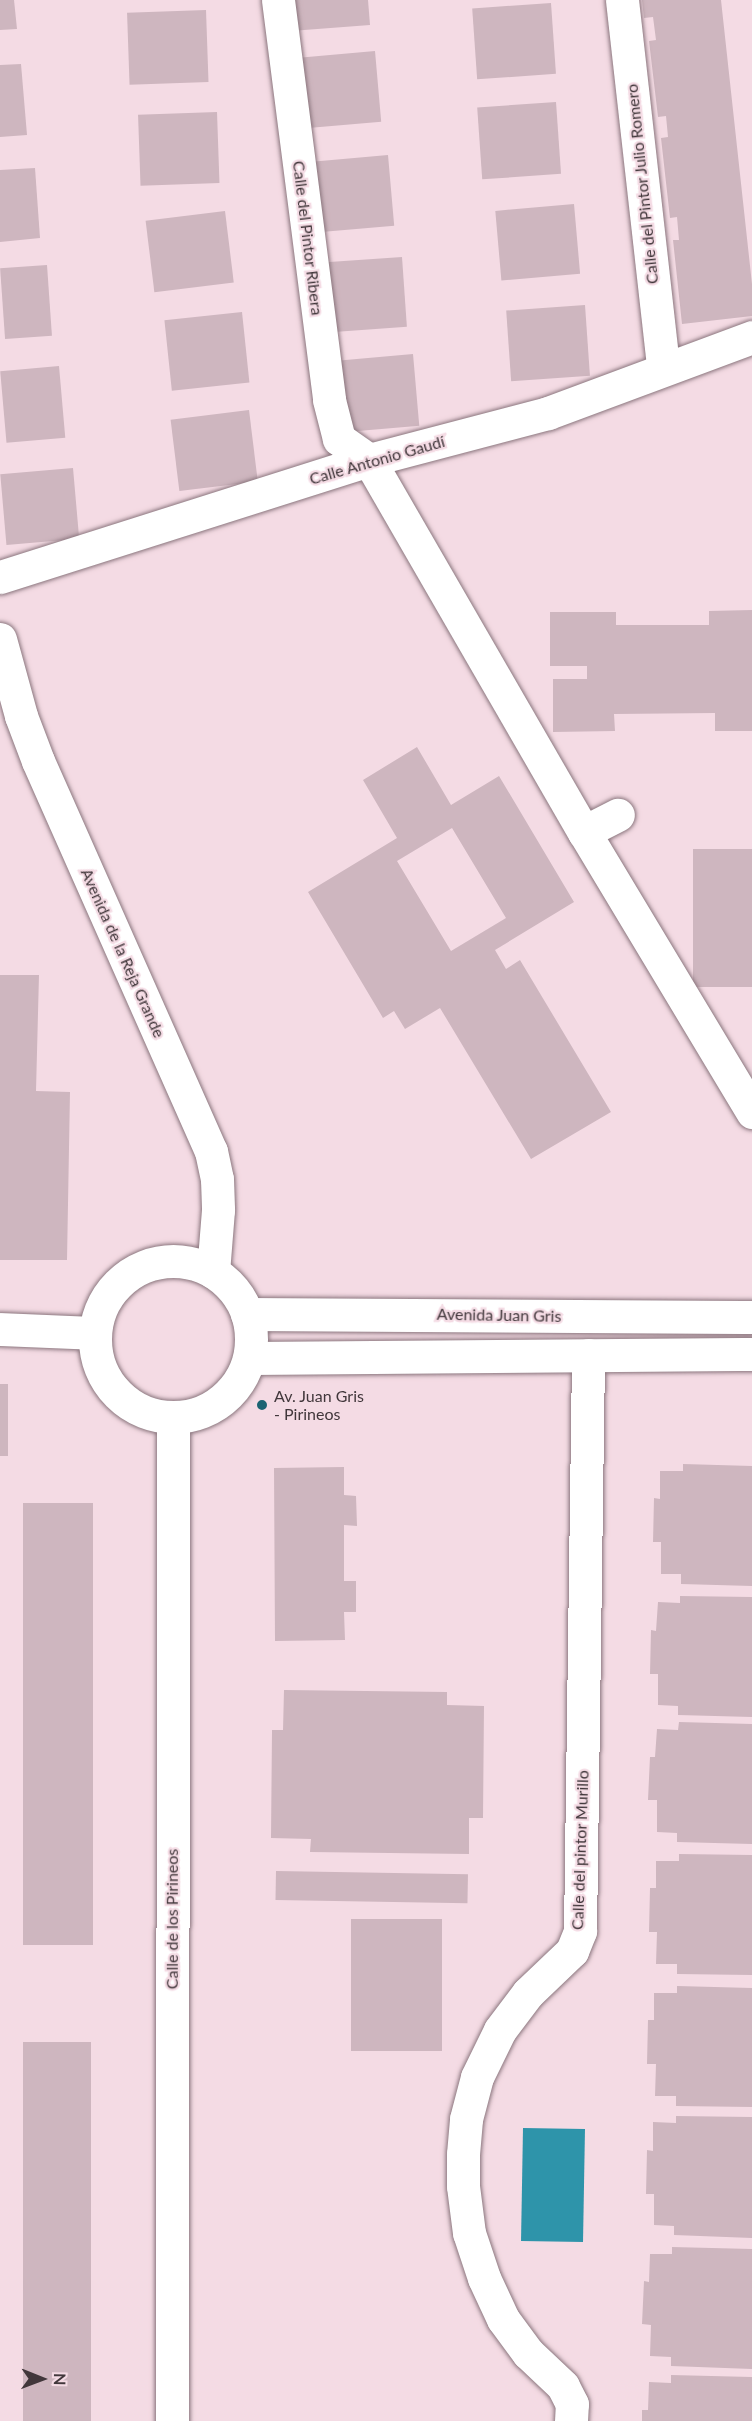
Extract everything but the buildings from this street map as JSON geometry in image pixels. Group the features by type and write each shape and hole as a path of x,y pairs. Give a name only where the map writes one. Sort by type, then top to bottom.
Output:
{"street":[{"name":"Calle del Pintor Ribera","path":"278,0 329,400 339,440 369,460"},
{"name":"Calle del Pintor Julio Romero","path":"622,0 663,368"},
{"name":"Calle Antonio Gaudí","path":"0,577 369,460 548,413 663,368 752,337"},
{"path":"369,460 584,832 747,1089"},
{"name":"Avenida de la Reja Grande","path":"0,639 18,706 38,761 211,1151 217,1179 218,1210 213,1272"},
{"path":"584,832 618,815"},
{"path":"165,1261 191,1262 213,1272 232,1286 247,1314 251,1337 250,1358 239,1382 225,1399 206,1411 173,1418 142,1411 124,1401 111,1388 98,1362 94,1333 97,1317 106,1297 123,1278 144,1266 165,1261"},
{"name":"Avenida Juan Gris","path":"247,1314 752,1317"},
{"path":"0,1329 94,1333"},
{"path":"250,1358 752,1354"},
{"name":"Calle del pintor Murillo","path":"572,2421 572,2404 563,2386 522,2344 503,2319 484,2278 469,2233 463,2186 463,2154 466,2119 477,2076 500,2030 528,1993 572,1951 580,1930 588,1355"},
{"name":"Calle de los Pirineos","path":"172,2421 173,1418"}],"water":[{"path":"523,2128 585,2129 583,2242 521,2241"}],"place":[{"name":"Av. Juan Gris - Pirineos","path":"262,1405"}]}
